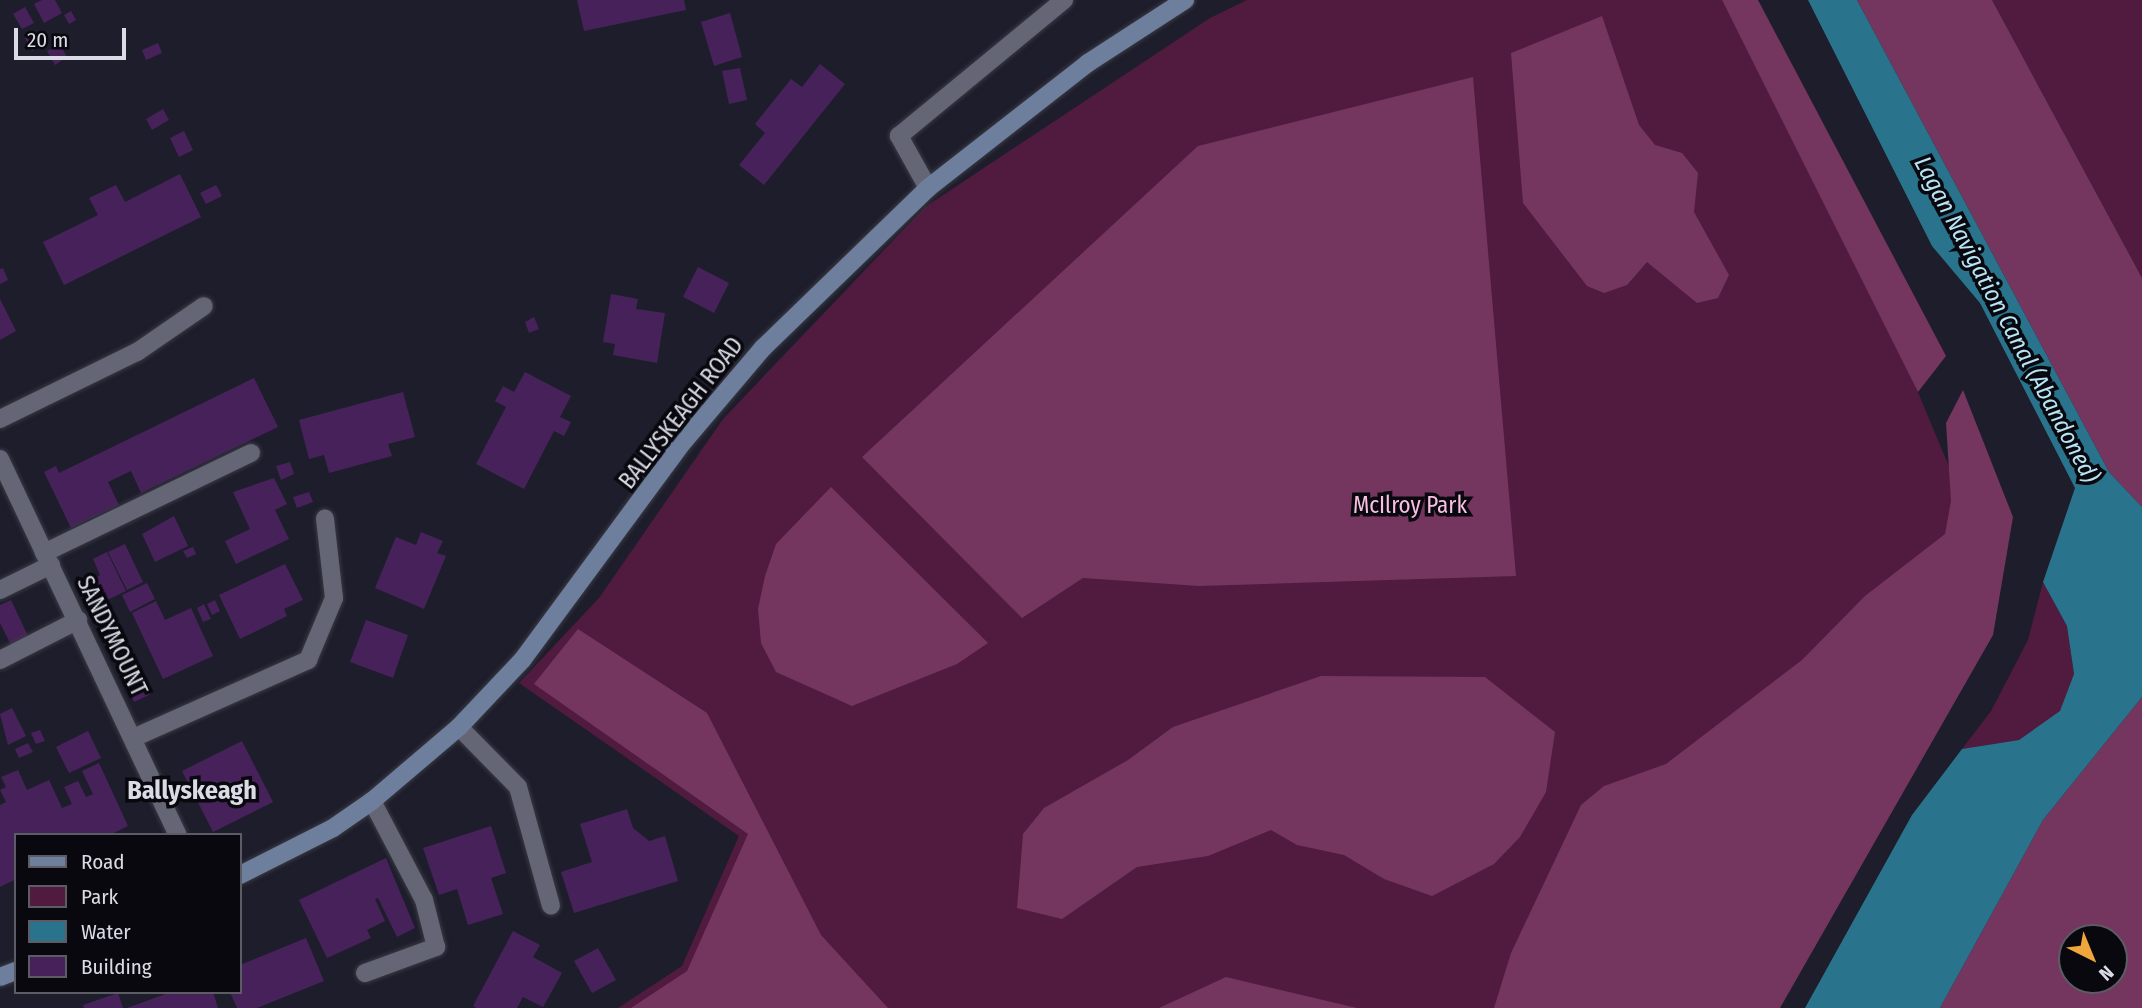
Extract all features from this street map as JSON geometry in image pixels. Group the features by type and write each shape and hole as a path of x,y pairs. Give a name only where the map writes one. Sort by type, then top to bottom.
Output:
{"main road":[{"name":"BALLYSKEAGH ROAD","path":"242,875 333,828 372,801 459,727 523,659 684,440 762,348 928,188 1088,63 1176,3"}],"street":[{"path":"928,188 899,136 1064,0"},
{"path":"0,419 137,352 204,306"},
{"path":"0,590 47,559 251,453"},
{"name":"SANDYMOUNT","path":"0,459 177,833"},
{"path":"134,738 307,660 334,598 325,519"},
{"path":"0,660 78,620"},
{"path":"459,727 518,788 551,906"},
{"path":"365,973 436,947 424,900 372,801"}],"green space":[{"name":"McIlroy Park","path":"1247,0 1722,0 1898,345 1980,540 1744,1008 618,1008 682,966 739,836 519,683 599,598 723,419 925,207 1210,18"},
{"path":"1722,0 1758,0 1946,356 1918,392"},
{"path":"1857,0 1992,0 2142,278 2142,507 2109,472"},
{"path":"1992,0 2142,0 2142,278"},
{"path":"1602,16 1639,125 1655,145 1682,153 1698,173 1694,212 1729,275 1718,298 1697,303 1647,262 1627,285 1604,293 1587,286 1523,203 1511,53"},
{"path":"1473,77 1516,576 1199,586 1083,578 1022,618 862,457 1198,146"},
{"path":"1963,390 2013,517 1993,635 1780,1008 1494,1008 1511,953 1581,805 1604,786 1666,764 1802,660 1865,596 1945,534 1951,501 1946,423"},
{"path":"831,487 988,643 957,664 852,706 776,672 761,643 758,609 765,576 776,544"},
{"path":"2043,582 2067,626 2074,674 2060,712 2019,740 1962,749 1991,711 2028,640"},
{"path":"578,629 707,713 821,935 888,1008 631,1008 687,971 748,834 534,684"},
{"path":"1321,676 1485,677 1555,732 1546,792 1520,837 1494,864 1432,896 1384,879 1344,855 1297,845 1271,830 1208,856 1137,867 1062,919 1017,908 1023,834 1044,808 1128,760 1173,727"},
{"path":"2142,697 2142,1008 1940,1008 2043,820"},
{"path":"1226,977 1357,1008 1159,1008"}],"water":[{"name":"Lagan Navigation Canal (Abandoned)","path":"1808,0 1857,0 2109,472 2142,507 2142,697 2043,820 1940,1008 1805,1008 1912,815 1962,749 2019,740 2060,711 2074,674 2067,626 2043,582 2075,488 1980,303 1932,246"}],"building":[{"path":"42,0 55,0 62,13 44,23 34,4"},
{"path":"577,0 684,0 686,10 584,31"},
{"path":"25,7 34,23 22,29 13,14"},
{"path":"71,11 76,20 69,24 64,15"},
{"path":"730,13 742,57 714,66 701,22"},
{"path":"36,33 43,46 32,51 25,38"},
{"path":"158,43 162,53 146,60 142,50"},
{"path":"60,44 67,57 55,65 47,51"},
{"path":"820,64 845,84 764,185 739,165 765,133 755,124 791,79 802,87"},
{"path":"740,68 747,100 729,104 722,71"},
{"path":"163,109 169,120 152,130 146,119"},
{"path":"184,131 193,150 179,157 170,138"},
{"path":"180,174 201,217 64,285 43,242 98,215 89,198 116,185 125,202"},
{"path":"216,185 222,196 206,204 200,193"},
{"path":"698,267 729,283 714,313 683,297"},
{"path":"3,268 8,280 0,284 0,269"},
{"path":"611,294 638,299 636,309 665,313 657,363 613,355 615,344 603,342"},
{"path":"0,299 16,331 0,340"},
{"path":"534,317 539,329 529,333 525,322"},
{"path":"525,372 571,396 560,417 571,422 564,436 554,431 524,489 476,464 506,407 495,401 503,386 514,392"},
{"path":"254,378 278,427 141,493 131,471 108,482 119,505 71,528 44,472 56,466 59,473"},
{"path":"403,392 415,437 388,444 392,456 329,473 324,455 309,459 299,420"},
{"path":"290,462 294,474 281,480 276,466"},
{"path":"274,478 287,504 275,510 289,539 236,564 225,541 250,529 233,492"},
{"path":"309,492 313,502 297,508 293,497"},
{"path":"174,516 188,546 155,562 142,534"},
{"path":"421,532 443,541 437,553 446,556 424,609 375,588 396,537 416,545"},
{"path":"125,544 143,582 127,590 108,552"},
{"path":"193,547 196,554 187,558 183,551"},
{"path":"107,552 126,591 93,607 82,584 100,575 93,559"},
{"path":"285,564 303,600 284,609 287,616 240,639 219,595"},
{"path":"147,583 155,599 130,612 122,595"},
{"path":"11,600 28,636 11,645 0,623 0,605"},
{"path":"215,600 220,611 212,615 207,604"},
{"path":"156,601 165,620 191,608 213,656 163,679 132,613"},
{"path":"204,604 211,619 203,622 197,608"},
{"path":"366,620 408,635 393,678 350,662"},
{"path":"139,670 151,694 134,702 122,677"},
{"path":"12,708 26,736 8,745 0,714"},
{"path":"40,730 45,741 36,744 31,733"},
{"path":"88,731 101,758 69,773 56,747"},
{"path":"242,741 273,802 213,832 182,771"},
{"path":"28,743 33,752 19,758 15,749"},
{"path":"99,763 128,826 114,833 14,833 14,880 0,887 0,805 6,802 0,790 6,787 1,777 18,770 27,790 49,780 62,808 72,804 64,787 78,781 86,797 93,794 82,771"},
{"path":"627,809 633,828 649,841 665,836 678,881 574,913 561,872 592,862 580,824"},
{"path":"491,826 506,873 491,878 503,914 468,925 457,889 439,895 423,848"},
{"path":"386,858 415,928 397,937 378,898 375,899 385,921 367,930 371,938 327,958 299,900"},
{"path":"513,931 540,945 533,957 562,973 543,1007 523,997 517,1008 476,1008 473,1006"},
{"path":"306,938 324,981 257,1008 237,1008 231,994 242,994 242,964"},
{"path":"598,948 616,980 592,993 574,961"},
{"path":"118,994 123,1008 84,1008 83,1005"},
{"path":"166,994 214,994 218,1008 127,1008"}],"district":[{"name":"Ballyskeagh","path":"192,791"}]}
